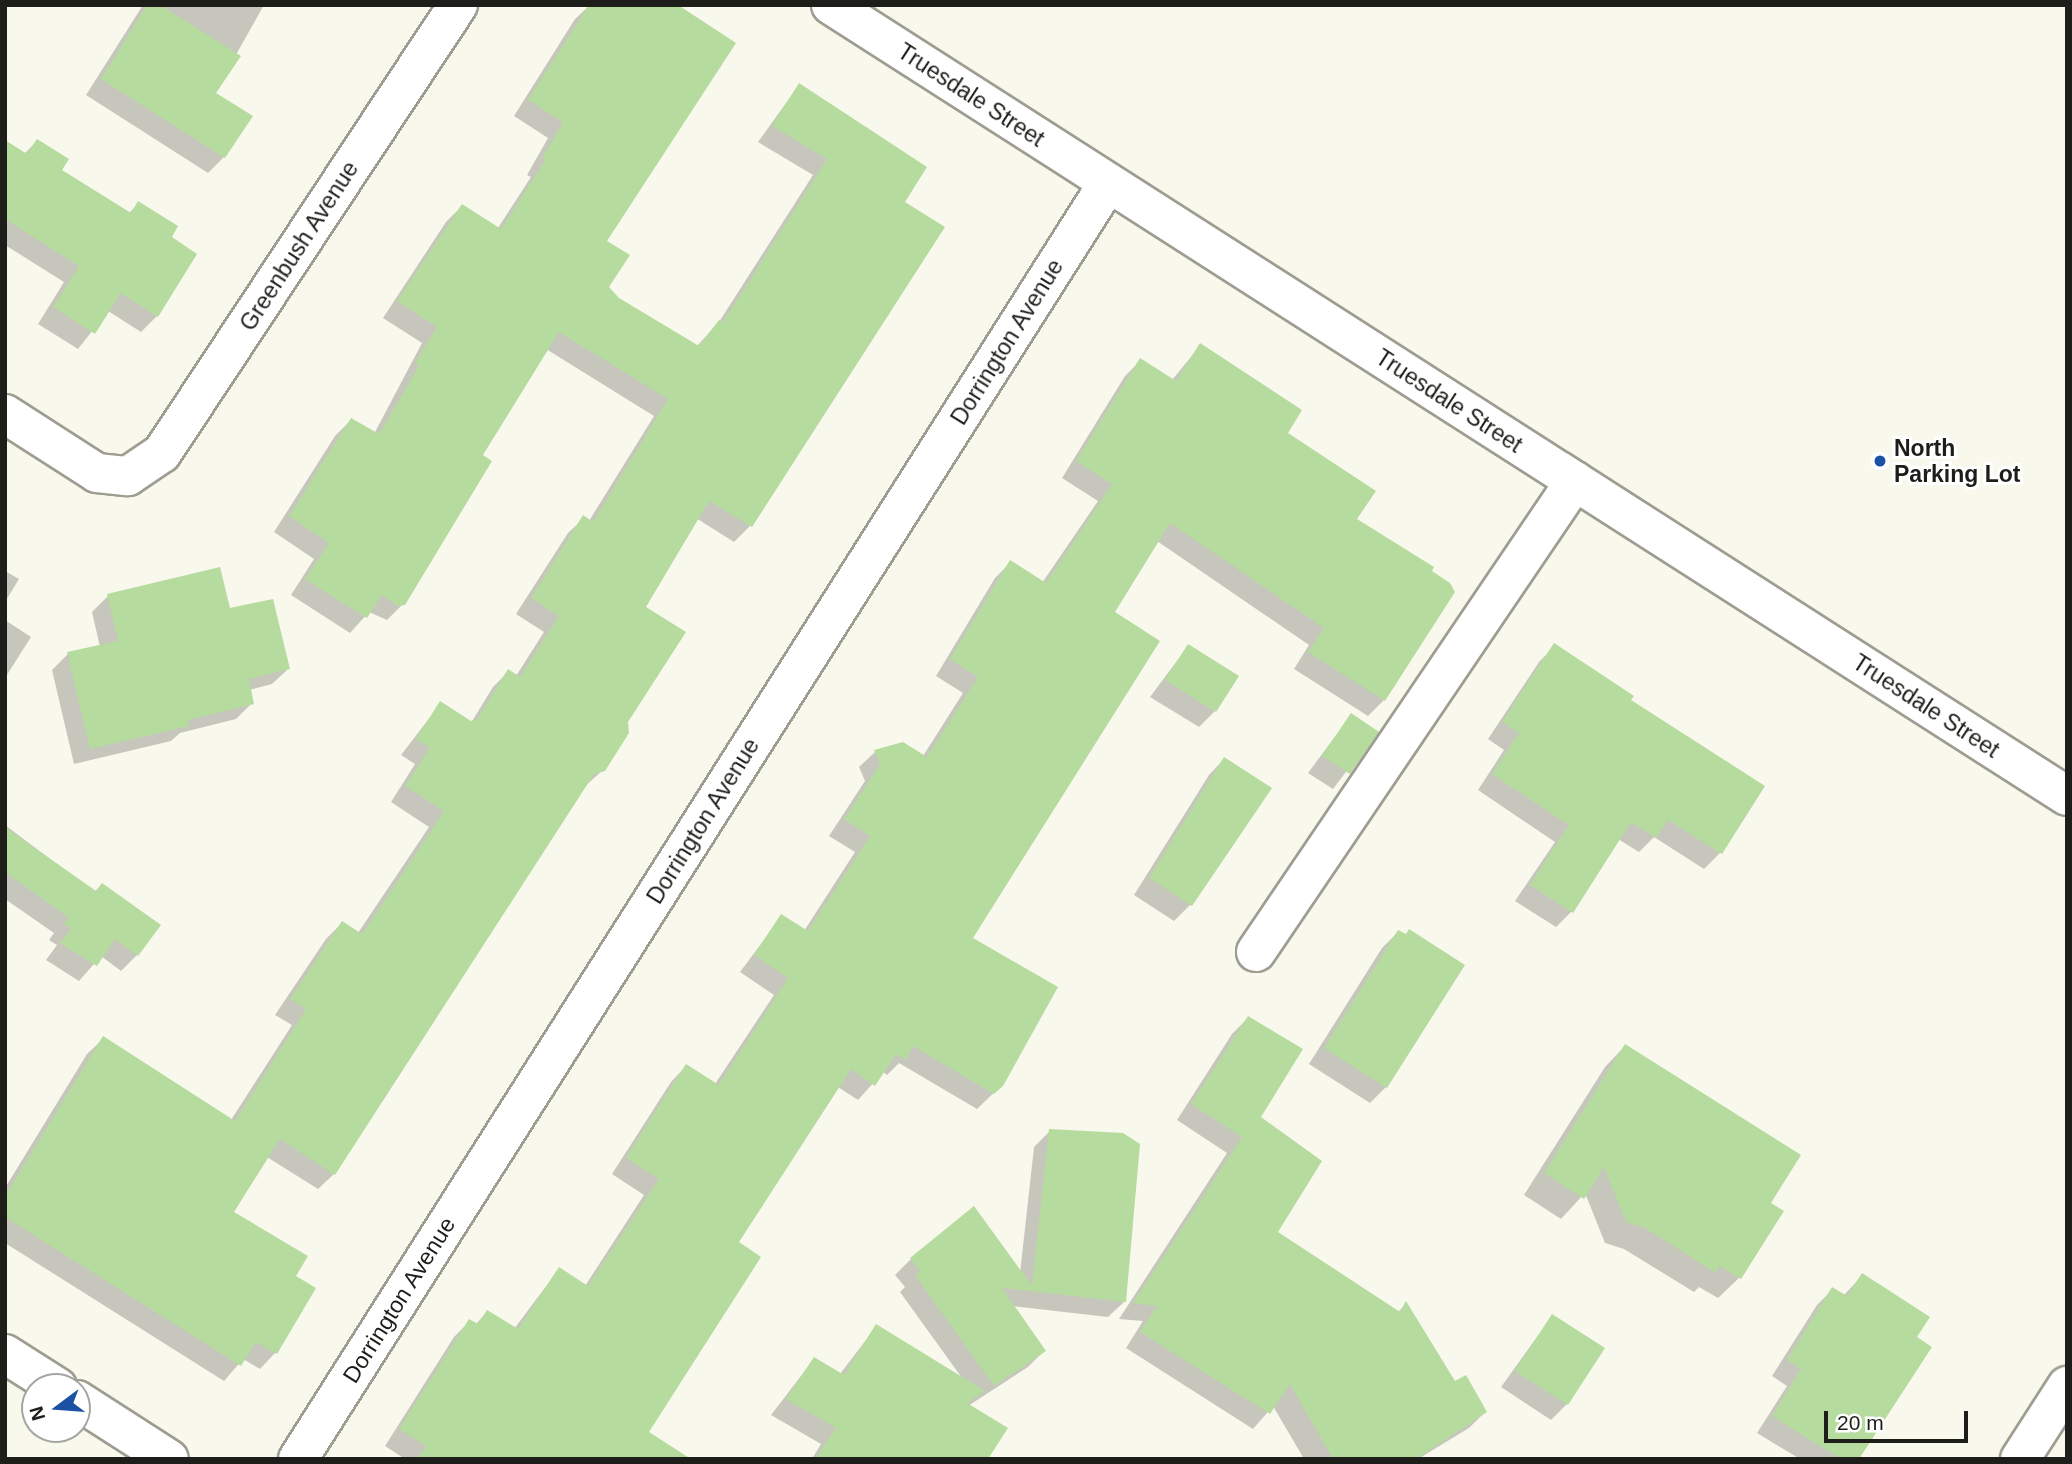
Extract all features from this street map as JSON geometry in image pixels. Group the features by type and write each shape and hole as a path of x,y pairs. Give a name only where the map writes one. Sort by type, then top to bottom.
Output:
{"street":[{"name":"Greenbush Avenue","path":"5,414 97,473 128,476 162,453 458,5"},
{"name":"Truesdale Street","path":"831,5 2067,796"},
{"name":"Dorrington Avenue","path":"298,1459 1108,183"},
{"path":"1256,952 1575,481"},
{"path":"5,1354 35,1373"},
{"path":"2020,1459 2067,1386"},
{"path":"91,1409 169,1459"}],"building":[{"path":"147,5 160,5 241,56 216,93 253,116 225,158 101,79"},
{"path":"589,5 678,5 736,43 607,241 630,255 609,287 619,298 699,346 719,320 723,322 827,159 772,126 799,83 927,167 905,202 945,227 752,527 709,501 646,607 686,632 628,722 629,733 605,771 594,774 335,1175 280,1139 234,1212 308,1256 296,1276 316,1288 277,1354 256,1342 241,1366 5,1217 5,1196 103,1036 235,1121 306,1009 290,999 342,921 362,934 444,811 405,786 430,748 416,739 440,701 471,721 477,720 508,669 520,677 559,616 531,598 583,515 593,522 668,399 559,332 483,455 492,461 405,605 398,606 382,595 367,618 305,579 329,543 289,516 351,418 379,434 419,366 415,363 437,327 397,301 462,204 501,229 545,161 542,159 563,122 528,100"},
{"path":"37,139 69,159 62,170 131,213 138,201 178,226 172,237 197,254 158,317 121,293 95,334 53,307 79,266 5,219 5,140 27,154"},
{"path":"1200,343 1302,410 1288,433 1376,491 1357,519 1434,567 1432,571 1450,583 1455,592 1385,701 1308,652 1324,628 1170,523 1115,612 1160,641 973,938 1058,987 1003,1086 994,1094 913,1046 905,1060 896,1054 875,1086 851,1069 739,1242 761,1257 649,1432 691,1459 417,1459 426,1446 399,1429 469,1319 478,1324 487,1310 518,1329 559,1267 588,1286 659,1179 626,1158 686,1064 719,1085 788,978 754,955 781,914 808,931 870,836 844,819 880,764 874,750 903,742 927,757 978,677 950,659 1010,560 1046,583 1112,484 1076,461 1140,358 1176,381"},
{"path":"220,567 230,608 273,599 290,669 249,679 254,704 188,720 189,726 90,749 67,652 118,641 107,594"},
{"path":"1554,643 1634,696 1631,700 1765,786 1722,854 1668,820 1656,838 1631,822 1573,913 1530,885 1569,825 1492,774 1519,733 1502,722"},
{"path":"1188,644 1239,676 1216,712 1165,680"},
{"path":"1351,713 1379,732 1350,774 1322,756"},
{"path":"1224,757 1272,788 1192,906 1149,878"},
{"path":"5,827 96,891 102,883 161,925 138,956 115,939 97,966 60,943 71,929 64,924 68,917 5,872"},
{"path":"1409,929 1465,965 1387,1088 1324,1048 1398,930 1406,934"},
{"path":"1248,1016 1303,1049 1261,1117 1322,1161 1278,1232 1400,1312 1406,1301 1455,1381 1466,1375 1487,1412 1416,1459 1333,1459 1290,1384 1270,1414 1140,1332 1157,1306 1133,1303 1242,1137 1191,1104"},
{"path":"1625,1044 1801,1155 1771,1203 1784,1211 1741,1279 1720,1266 1716,1273 1645,1228 1626,1222 1604,1167 1584,1199 1544,1173"},
{"path":"1049,1129 1123,1133 1140,1144 1126,1302 1002,1288 1046,1351 994,1386 915,1275 920,1271 910,1258 974,1206 1032,1286"},
{"path":"1862,1273 1930,1317 1917,1337 1932,1347 1859,1459 1841,1459 1772,1416 1801,1369 1787,1360 1832,1287 1847,1296"},
{"path":"1552,1314 1605,1348 1568,1405 1515,1371"},
{"path":"876,1324 985,1391 967,1403 1008,1428 988,1459 815,1459 836,1428 786,1399 814,1357 844,1375"}],"place":[{"name":"North Parking Lot","path":"1880,461"}]}
